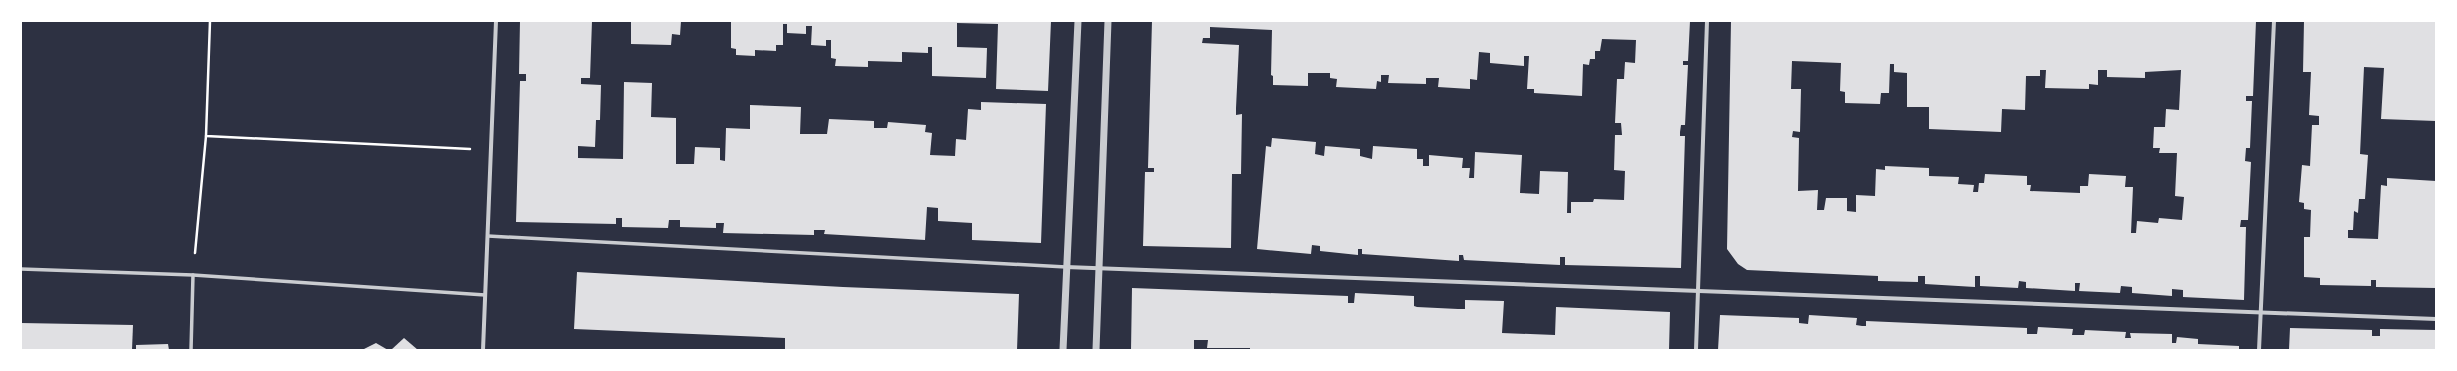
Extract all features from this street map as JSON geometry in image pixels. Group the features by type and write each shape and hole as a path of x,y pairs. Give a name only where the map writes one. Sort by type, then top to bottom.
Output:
{"street":[{"path":"483,350 496,21"},
{"path":"1063,350 1078,21"},
{"path":"1096,350 1108,21"},
{"path":"1696,350 1707,21"},
{"path":"2259,350 2274,21"},
{"path":"488,236 1066,267 2436,319"},
{"path":"21,268 193,274 485,295"},
{"path":"191,350 193,274"}],"path":[{"path":"193,274 206,136 210,21"},
{"path":"206,136 491,150"}],"building":[{"path":"520,21 592,21 590,78 581,78 581,84 601,85 600,120 596,120 595,147 578,146 578,158 623,159 624,82 652,83 651,117 676,118 676,164 694,164 695,147 720,148 720,160 725,161 726,128 750,129 750,105 801,107 800,134 827,134 829,119 874,121 874,128 887,128 888,122 926,125 925,132 932,133 930,155 955,156 956,139 966,140 968,109 981,110 981,102 1046,104 1041,243 972,240 972,223 938,221 938,208 927,207 925,240 824,234 825,230 814,230 814,235 723,233 724,223 716,223 716,228 680,227 680,220 669,220 668,228 622,227 622,218 616,218 616,224 516,222 520,81 526,81 526,74 519,74"},
{"path":"631,21 681,21 680,35 672,34 671,45 631,44"},
{"path":"731,21 1051,21 1048,91 996,89 998,24 957,23 957,47 987,48 986,78 932,76 932,47 928,47 928,53 902,52 902,62 868,61 868,67 835,66 836,59 831,58 831,40 826,40 826,46 811,45 812,26 806,26 806,34 787,33 787,24 783,24 783,45 776,45 776,51 755,50 755,56 736,55 736,49 731,48"},
{"path":"1152,21 1690,21 1688,61 1683,61 1683,65 1688,65 1685,125 1681,125 1680,132 1680,136 1685,136 1681,268 1565,265 1565,257 1560,257 1560,265 1464,260 1463,255 1459,255 1459,261 1362,254 1362,249 1358,249 1358,255 1320,251 1320,246 1312,245 1311,254 1257,249 1266,146 1271,147 1272,138 1316,142 1315,154 1324,156 1325,146 1360,149 1360,156 1372,159 1373,146 1417,149 1417,159 1423,159 1423,166 1429,166 1429,155 1463,158 1462,168 1470,168 1469,178 1474,178 1475,152 1522,155 1520,193 1539,194 1540,171 1568,172 1567,213 1571,213 1571,202 1593,202 1594,199 1624,200 1625,171 1614,170 1615,135 1622,135 1621,123 1615,123 1617,79 1624,79 1625,62 1635,63 1636,40 1602,39 1600,51 1595,51 1595,59 1590,59 1589,65 1583,64 1582,96 1534,93 1534,89 1527,89 1529,56 1524,56 1524,66 1490,63 1490,53 1479,52 1477,80 1470,79 1470,89 1438,87 1439,78 1426,78 1426,84 1388,83 1389,75 1381,75 1381,82 1377,81 1376,89 1336,87 1337,79 1330,78 1330,73 1308,73 1308,86 1273,85 1273,76 1271,75 1272,30 1210,27 1210,38 1203,38 1202,43 1239,45 1236,115 1242,114 1241,174 1232,174 1231,248 1143,246 1145,172 1154,172 1154,168 1148,168"},
{"path":"1731,21 2256,21 2253,96 2246,96 2246,101 2252,101 2250,148 2246,148 2245,161 2251,162 2248,220 2241,220 2240,227 2246,227 2244,300 2183,297 2183,290 2172,289 2172,296 2132,293 2132,287 2121,286 2120,293 2079,291 2080,283 2075,283 2075,291 2026,288 2026,282 2019,281 2018,288 1980,286 1980,276 1975,276 1975,287 1925,284 1925,276 1918,276 1918,282 1878,281 1878,276 1747,270 1738,264 1727,249","holes":["1792,61 1841,63 1840,91 1845,92 1845,103 1880,104 1881,93 1889,93 1890,64 1894,64 1894,72 1907,73 1907,107 1929,107 1929,129 2001,132 2002,109 2025,110 2026,76 2040,76 2040,70 2046,70 2045,88 2089,89 2089,84 2098,85 2098,70 2107,70 2107,77 2145,78 2145,72 2181,70 2179,110 2166,109 2165,127 2154,127 2153,148 2160,148 2159,153 2177,153 2175,196 2184,197 2182,220 2159,218 2158,223 2137,221 2136,233 2131,233 2133,187 2125,187 2126,176 2089,174 2088,186 2080,186 2080,193 2030,191 2031,185 2027,185 2027,176 1985,174 1984,183 1979,183 1978,192 1973,192 1974,185 1958,184 1959,177 1929,176 1929,168 1885,166 1885,170 1876,169 1875,196 1856,195 1856,212 1847,211 1847,198 1826,198 1824,210 1817,210 1818,190 1798,191 1799,138 1792,137 1793,131 1800,132 1801,89 1791,89"]},
{"path":"2304,21 2436,21 2436,121 2381,119 2384,68 2364,67 2360,154 2368,155 2365,199 2359,199 2358,213 2354,211 2353,230 2348,230 2348,238 2378,239 2381,185 2387,186 2387,178 2436,181 2436,288 2376,287 2376,280 2371,280 2371,286 2320,285 2320,278 2304,277 2304,237 2310,237 2311,210 2304,209 2304,203 2299,202 2302,165 2310,166 2312,125 2319,125 2319,116 2309,115 2311,72 2303,72"},
{"path":"577,272 843,287 1019,294 1017,350 785,350 785,338 574,329"},
{"path":"1132,288 1348,296 1348,303 1354,303 1355,293 1414,296 1414,306 1417,307 1458,309 1465,309 1465,300 1504,301 1502,333 1555,335 1556,307 1670,312 1669,350 1250,350 1250,348 1207,348 1208,340 1194,340 1194,350 1131,350"},
{"path":"1720,315 1799,318 1799,323 1808,324 1809,315 1857,318 1856,325 1862,326 1866,326 1866,321 2027,328 2027,334 2037,334 2038,327 2073,329 2072,335 2084,335 2085,330 2126,332 2125,338 2131,338 2130,333 2172,334 2172,343 2176,343 2177,337 2198,339 2198,344 2239,346 2239,350 1718,350"},
{"path":"21,323 133,325 132,350 21,350"},
{"path":"2290,328 2372,330 2372,336 2380,336 2380,329 2436,330 2436,350 2289,350"},
{"path":"404,338 418,350 391,350"},
{"path":"376,343 388,350 362,350"},
{"path":"168,344 169,350 136,350 136,345"}]}
